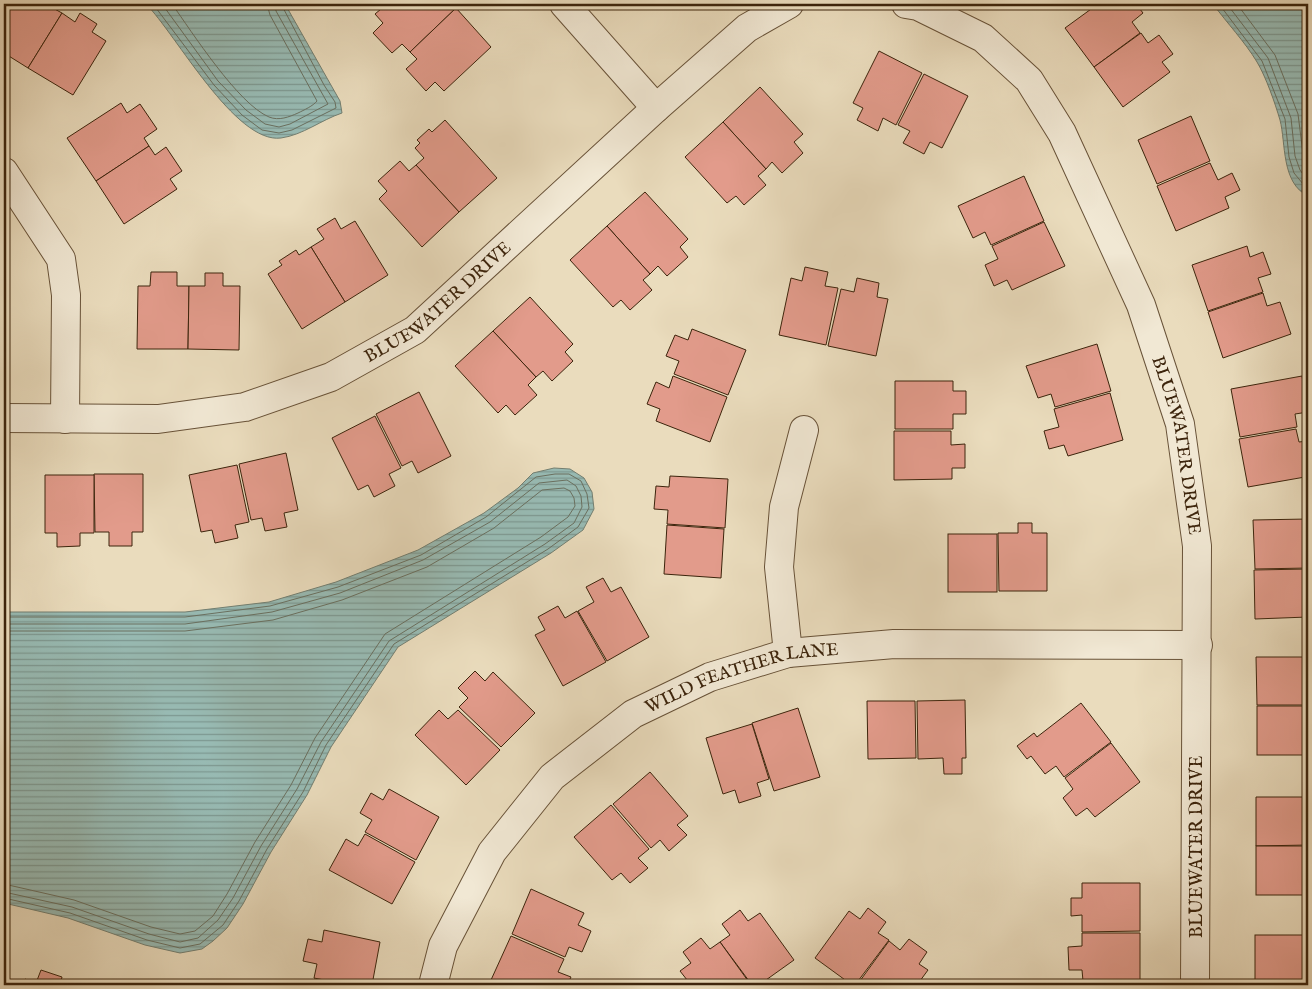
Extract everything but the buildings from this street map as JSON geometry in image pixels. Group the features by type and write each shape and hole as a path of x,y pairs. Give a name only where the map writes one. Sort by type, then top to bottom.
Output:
{"street":[{"path":"564,4 656,108"},
{"name":"BLUEWATER DRIVE","path":"4,418 158,419 245,407 331,377 415,330 656,108 747,28 789,4"},
{"name":"BLUEWATER DRIVE","path":"906,4 918,6 983,38 1029,80 1062,133 1141,305 1180,424 1197,546 1195,985"},
{"path":"4,172 61,259 66,295 65,419"},
{"path":"788,652 779,567 784,507 804,430"},
{"name":"WILD FEATHER LANE","path":"433,985 443,946 492,852 552,777 633,714 710,676 788,652 894,644 1198,645"}],"water":[{"path":"146,4 285,4 340,101 342,113 289,136 281,138 263,135 245,124 226,106"},
{"path":"1213,4 1308,4 1308,196 1299,190 1289,172 1280,120 1260,68 1247,47"},
{"path":"554,468 570,469 584,478 592,492 594,509 583,530 551,553 398,647 331,747 307,795 271,852 243,904 227,928 213,941 202,949 180,953 145,945 68,918 4,903 4,612 185,612 269,602 336,582 418,550 484,513 518,488 533,473"}]}
